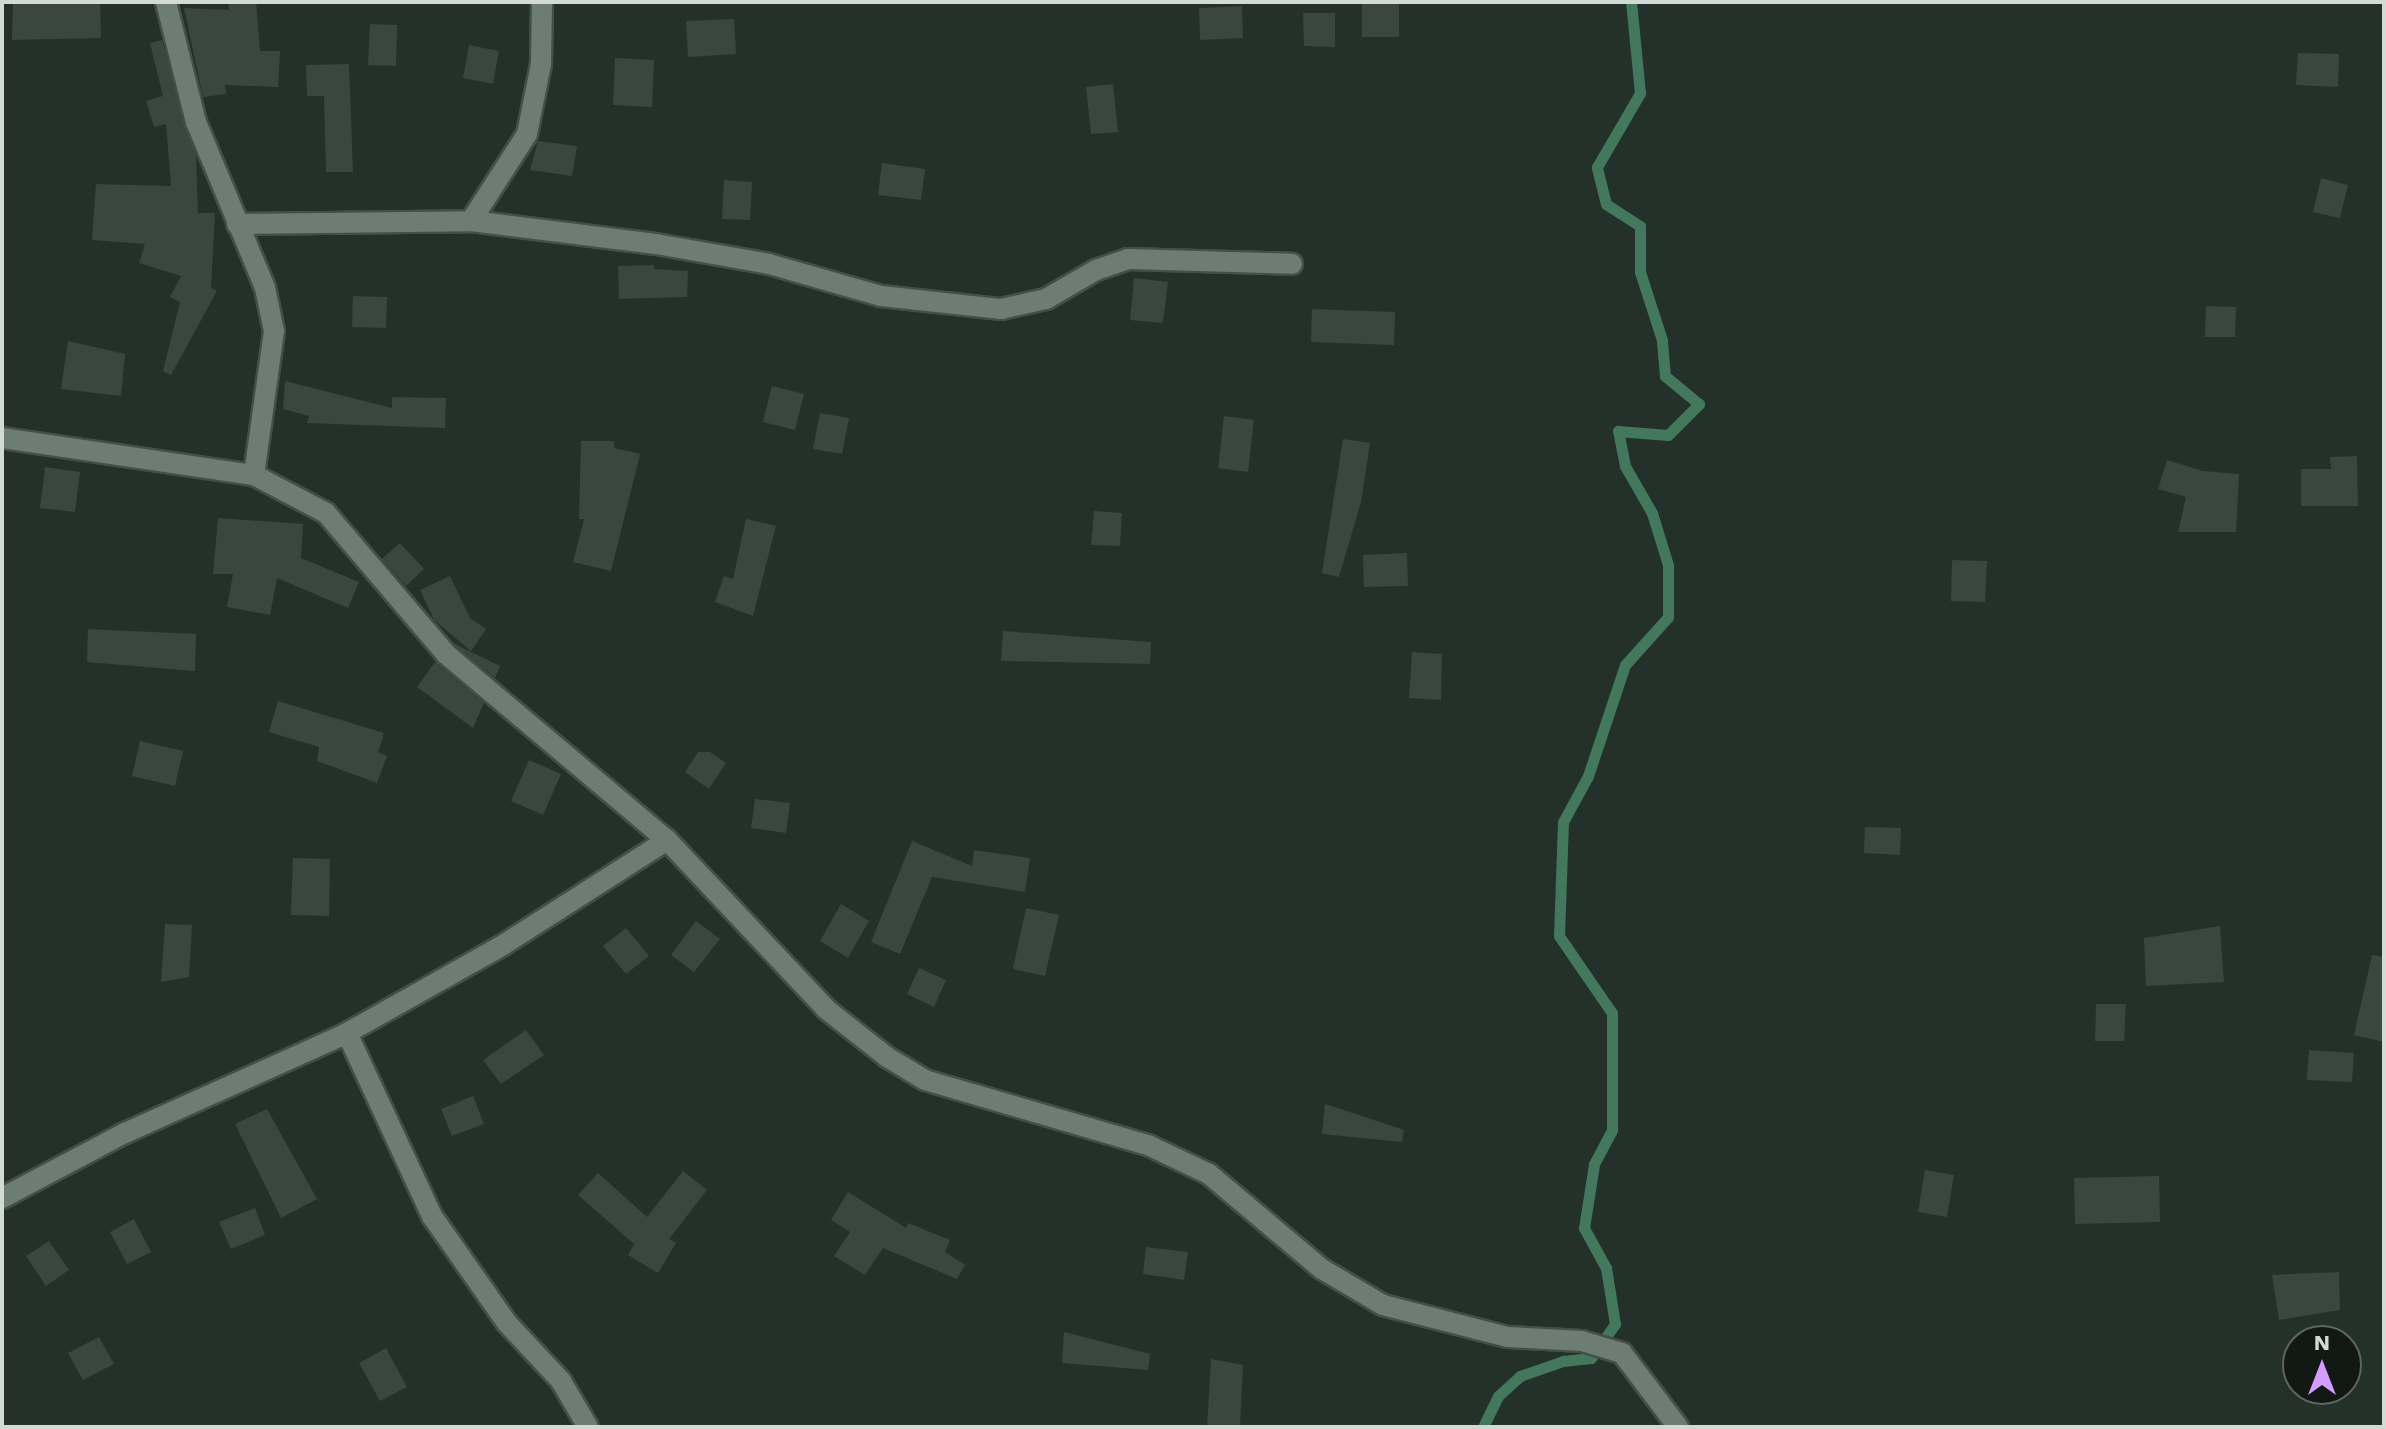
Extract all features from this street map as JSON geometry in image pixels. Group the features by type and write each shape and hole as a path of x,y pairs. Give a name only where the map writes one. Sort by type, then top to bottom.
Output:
{"street":[{"path":"166,2 196,122 265,288 274,331 254,475"},
{"path":"471,221 527,134 541,64 542,2"},
{"path":"237,224 471,221 656,244 769,264 881,296 1001,309 1046,299 1096,270 1128,259 1292,264"},
{"path":"2,438 254,475 326,513 446,654 667,840 826,1009 925,1080 1150,1146 1209,1174 1322,1269 1383,1305 1495,1334 1582,1341 1622,1353 1678,1427"},
{"path":"2,1198 125,1133 347,1033 503,945 667,840"},
{"path":"347,1033 432,1216 507,1323 561,1381 588,1427"}],"building":[{"path":"13,2 100,2 101,38 12,40"},
{"path":"228,2 256,2 260,51 280,51 278,87 225,85 226,94 203,97 184,8 229,10"},
{"path":"1362,2 1399,2 1399,37 1362,37"},
{"path":"1242,6 1243,38 1200,40 1199,8"},
{"path":"1303,13 1335,13 1335,47 1304,46"},
{"path":"734,19 736,54 688,57 686,21"},
{"path":"370,24 397,25 396,66 368,65"},
{"path":"162,40 196,155 198,213 215,213 211,288 217,291 171,375 163,371 180,302 170,297 181,276 139,263 145,244 92,240 96,184 171,186 166,124 154,127 146,101 163,96 150,43"},
{"path":"469,45 499,51 493,84 463,78"},
{"path":"2298,53 2339,54 2338,87 2296,85"},
{"path":"615,58 654,60 652,107 613,105"},
{"path":"349,64 353,172 326,172 324,96 307,96 306,65"},
{"path":"1113,84 1118,132 1091,134 1086,87"},
{"path":"538,141 577,146 572,176 530,170"},
{"path":"882,163 925,169 921,200 878,195"},
{"path":"2321,178 2348,185 2340,218 2313,212"},
{"path":"724,180 752,182 750,220 722,219"},
{"path":"654,265 654,269 688,271 687,297 619,299 618,266"},
{"path":"1134,278 1168,282 1163,323 1130,320"},
{"path":"353,296 387,297 386,328 352,327"},
{"path":"2206,306 2236,307 2235,337 2205,337"},
{"path":"1312,309 1395,312 1394,345 1311,342"},
{"path":"68,341 125,354 121,396 61,389"},
{"path":"285,381 392,408 392,397 446,398 445,428 307,423 309,416 283,409"},
{"path":"772,386 804,394 795,430 763,422"},
{"path":"820,413 849,418 842,454 813,449"},
{"path":"1224,416 1254,420 1248,472 1218,468"},
{"path":"1343,439 1370,443 1361,502 1339,577 1322,573"},
{"path":"581,441 614,441 614,448 640,454 611,571 573,562 584,519 579,519"},
{"path":"2357,456 2358,506 2301,506 2301,469 2331,469 2330,457"},
{"path":"2167,460 2203,471 2239,474 2236,532 2178,532 2186,497 2158,489"},
{"path":"45,467 80,472 75,512 40,508"},
{"path":"1094,511 1122,513 1120,546 1091,545"},
{"path":"218,518 303,524 301,558 359,582 348,608 277,578 270,615 227,607 233,574 213,574"},
{"path":"746,519 776,526 753,616 715,602 724,576 733,579"},
{"path":"400,543 424,569 406,586 382,559"},
{"path":"1407,553 1408,586 1364,587 1363,555"},
{"path":"1952,560 1987,561 1985,602 1951,601"},
{"path":"450,576 470,618 486,629 471,651 434,620 420,590"},
{"path":"88,629 196,634 195,671 87,662"},
{"path":"1003,631 1151,642 1150,664 1001,661"},
{"path":"455,645 500,666 495,678"},
{"path":"1412,652 1442,654 1441,700 1409,698"},
{"path":"435,662 484,703 473,728 417,687"},
{"path":"278,701 384,733 378,752 387,756 377,783 317,761 319,747 269,732"},
{"path":"140,741 183,751 175,786 132,776"},
{"path":"698,752 710,752 726,763 709,789 685,772"},
{"path":"529,760 561,774 543,815 511,801"},
{"path":"755,799 790,803 786,833 751,828"},
{"path":"1865,827 1901,828 1900,855 1864,853"},
{"path":"912,841 972,866 974,850 1030,858 1025,892 932,877 900,954 871,942"},
{"path":"293,858 330,859 329,916 291,915"},
{"path":"841,904 869,921 848,958 820,941"},
{"path":"1026,908 1059,915 1045,976 1013,969"},
{"path":"696,921 720,939 694,972 671,955"},
{"path":"165,924 192,925 189,977 161,982"},
{"path":"2220,926 2224,982 2146,986 2144,938"},
{"path":"626,928 649,956 626,974 603,946"},
{"path":"2372,955 2384,957 2384,1042 2354,1035"},
{"path":"919,968 946,980 934,1007 907,994"},
{"path":"2096,1004 2126,1004 2124,1041 2095,1041"},
{"path":"526,1030 544,1055 501,1084 483,1060"},
{"path":"2309,1050 2354,1053 2352,1082 2307,1080"},
{"path":"473,1096 484,1124 452,1136 441,1109"},
{"path":"1325,1104 1404,1130 1402,1142 1322,1134"},
{"path":"267,1109 317,1199 281,1218 235,1124"},
{"path":"1925,1170 1954,1175 1947,1217 1918,1212"},
{"path":"683,1171 707,1190 669,1239 676,1243 658,1273 628,1255 634,1244 578,1195 598,1173 647,1217"},
{"path":"2159,1176 2160,1222 2075,1224 2074,1178"},
{"path":"848,1192 906,1228 908,1223 950,1240 945,1252 965,1265 957,1279 883,1248 865,1275 834,1256 850,1232 831,1220"},
{"path":"255,1208 265,1235 231,1249 219,1222"},
{"path":"134,1219 151,1252 127,1264 110,1232"},
{"path":"49,1241 69,1270 46,1286 26,1256"},
{"path":"1146,1247 1188,1252 1184,1280 1143,1274"},
{"path":"2339,1272 2340,1310 2279,1320 2272,1275"},
{"path":"1064,1332 1150,1354 1148,1370 1062,1363"},
{"path":"99,1337 114,1364 83,1380 68,1353"},
{"path":"386,1348 407,1387 380,1401 359,1363"},
{"path":"1211,1359 1243,1365 1240,1427 1207,1427"}],"waterway":[{"path":"1483,1427 1498,1396 1520,1376 1563,1361 1591,1358 1615,1324 1606,1268 1584,1228 1594,1164 1612,1130 1612,1013 1559,936 1563,822 1588,776 1625,665 1668,617 1668,565 1652,513 1625,466 1618,431 1668,435 1699,404 1665,376 1662,340 1640,272 1640,226 1606,204 1597,167 1640,93 1631,2"}]}
